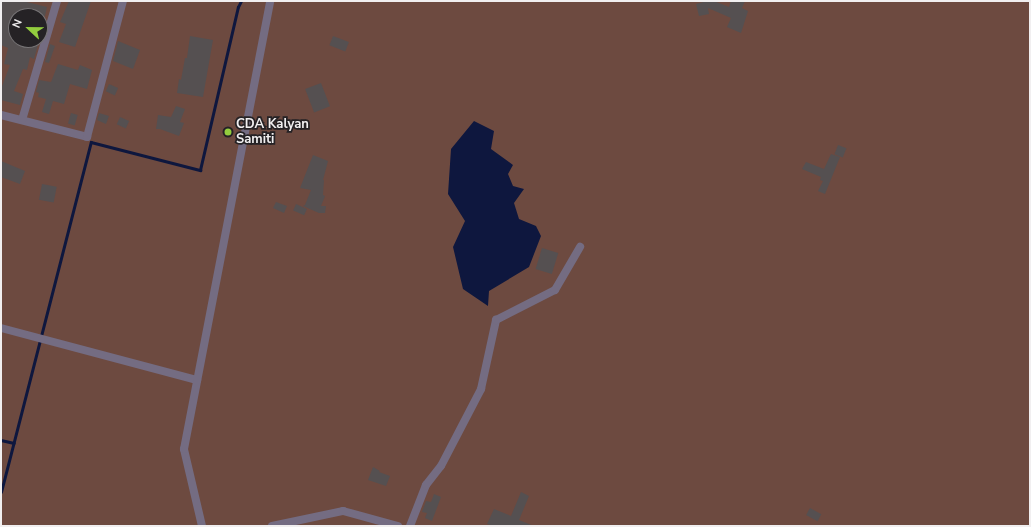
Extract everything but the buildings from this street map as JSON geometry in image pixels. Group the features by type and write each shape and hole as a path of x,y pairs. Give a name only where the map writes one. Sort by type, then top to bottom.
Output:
{"street":[{"path":"22,120 57,1"},
{"path":"1,115 87,137 123,1"},
{"path":"202,526 184,449 270,1"},
{"path":"410,526 426,485 441,466 481,389 496,320 555,290 580,247"},
{"path":"1,328 197,380"},
{"path":"272,526 343,511 398,526"}],"shaded area":[{"path":"1,1 1030,1 1030,526 1,526"}],"water":[{"path":"474,121 494,131 491,149 513,165 508,174 513,186 524,189 514,203 519,219 536,226 541,236 529,267 489,291 488,306 463,289 453,247 465,221 448,194 451,149"}],"waterway":[{"path":"1,492 91,142 200,170 238,7 241,1"},
{"path":"1,440 14,443"}],"place":[{"name":"CDA Kalyan Samiti","path":"228,132"}]}
